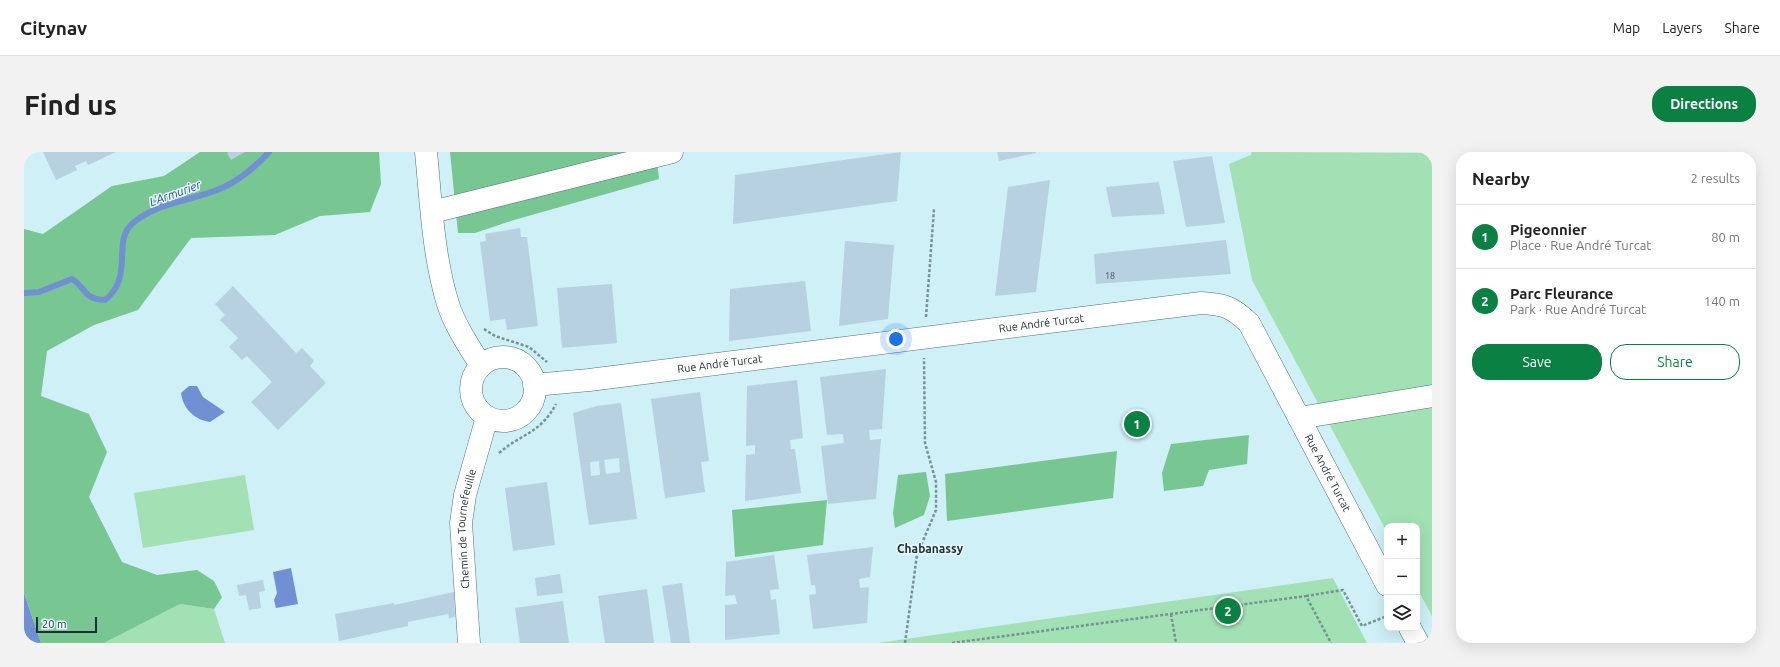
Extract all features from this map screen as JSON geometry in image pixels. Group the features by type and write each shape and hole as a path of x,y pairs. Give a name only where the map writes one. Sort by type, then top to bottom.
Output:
{"street":[{"path":"426,152 439,267 448,305 462,336 481,366"},
{"path":"432,212 672,152"},
{"name":"Rue André Turcat","path":"534,385 589,380 1201,303 1222,304 1237,312 1249,323 1384,579"},
{"path":"499,357 518,361 526,367 531,375 534,385 534,395 524,412 516,418 507,421 487,417 480,411 474,402 471,393 475,374 481,366 489,360 499,357"},
{"path":"1299,418 1432,396"},
{"name":"Chemin de Tournefeuille","path":"469,643 461,523 465,495 487,417"},
{"path":"1412,631 1418,643"}],"path":[{"path":"904,643 917,555 936,510 936,482 925,443 922,382 934,209"},
{"path":"954,643 1343,590 1362,626 1384,617"},
{"path":"1306,596 1331,643"},
{"path":"1171,614 1176,643"}],"green space":[{"path":"200,152 379,152 381,184 370,212 320,216 275,235 191,238 138,310 94,325 47,351 41,396 89,414 107,452 89,497 122,562 157,575 197,570 214,581 222,597 214,609 180,604 104,643 41,643 24,593 24,229 43,234 112,186 164,176"},
{"path":"450,152 656,152 659,179 514,220 475,233 458,233"},
{"path":"1251,152 1432,153 1432,616 1420,594 1420,523 1384,523 1384,526 1252,280 1229,164 1251,155"},
{"path":"1249,435 1247,464 1209,470 1203,486 1164,491 1162,473 1171,444"},
{"path":"1117,451 1113,498 947,521 945,474"},
{"path":"926,472 930,496 924,515 895,528 893,513 898,475"},
{"path":"245,475 254,530 143,548 134,493"},
{"path":"827,500 823,545 735,557 732,510"},
{"path":"1333,578 1367,643 878,643"},
{"path":"180,604 214,609 225,643 104,643"}],"water":[{"path":"189,386 197,386 203,397 225,412 210,422 199,419 187,409 182,399 181,393"},
{"path":"291,568 298,604 276,608 274,600 277,593 273,572"},
{"path":"24,593 41,643 24,643"}],"building":[{"path":"43,152 116,152 88,165 86,161 75,166 77,170 56,180"},
{"path":"245,152 231,160 227,153"},
{"path":"901,152 897,201 733,224 735,175"},
{"path":"997,152 1036,152 1036,153 999,161"},
{"path":"1212,156 1225,223 1186,227 1173,161"},
{"path":"1050,180 1036,292 995,296 1008,187"},
{"path":"1159,182 1165,214 1112,217 1106,187"},
{"path":"520,228 521,237 527,237 538,326 507,330 505,319 490,321 480,242 486,241 485,234"},
{"path":"1226,240 1231,274 1096,284 1094,254"},
{"path":"845,241 894,245 888,319 839,326"},
{"path":"805,281 811,331 729,341 730,289"},
{"path":"612,284 617,343 562,348 557,288"},
{"path":"233,286 296,353 302,348 314,361 310,366 326,383 278,430 251,402 272,382 247,356 242,360 229,347 238,338 220,320 225,315 215,304"},
{"path":"886,369 882,429 869,430 870,440 881,439 876,499 828,504 821,446 844,443 843,434 827,435 820,377"},
{"path":"797,380 803,438 790,440 791,449 795,449 801,493 745,501 746,455 755,454 755,445 746,446 747,386"},
{"path":"700,392 709,461 701,462 705,492 665,498 651,399"},
{"path":"621,403 637,519 589,525 573,413 597,406","holes":["619,458 620,472 606,474 604,460","599,461 600,475 591,476 590,462"]},
{"path":"1141,417 1145,429 1132,432 1129,419"},
{"path":"547,482 555,545 513,551 505,488"},
{"path":"873,547 870,577 859,579 860,588 869,587 867,623 813,629 809,595 816,594 815,585 811,585 807,555"},
{"path":"774,555 779,589 770,590 771,600 776,599 780,634 725,640 725,605 737,604 735,595 725,596 726,562"},
{"path":"560,574 563,593 537,596 535,578"},
{"path":"263,580 265,591 259,592 261,608 249,610 246,595 239,596 237,585"},
{"path":"682,583 690,643 671,643 662,586"},
{"path":"647,589 654,643 605,643 598,596"},
{"path":"454,592 455,617 449,618 448,614 408,622 408,626 339,641 335,614 394,603 394,605"},
{"path":"563,601 569,643 520,643 515,608"}],"waterway":[{"name":"L'Armurier","path":"24,293 39,292 72,279 88,295 105,300 114,291 119,280 124,239 127,230 133,223 154,210 213,192 230,184 248,172 269,152"}],"place":[{"name":"Pigeonnier","path":"1137,424"},
{"name":"Parc Fleurance","path":"1228,611"}],"district":[{"name":"Chabanassy","path":"930,548"}]}
